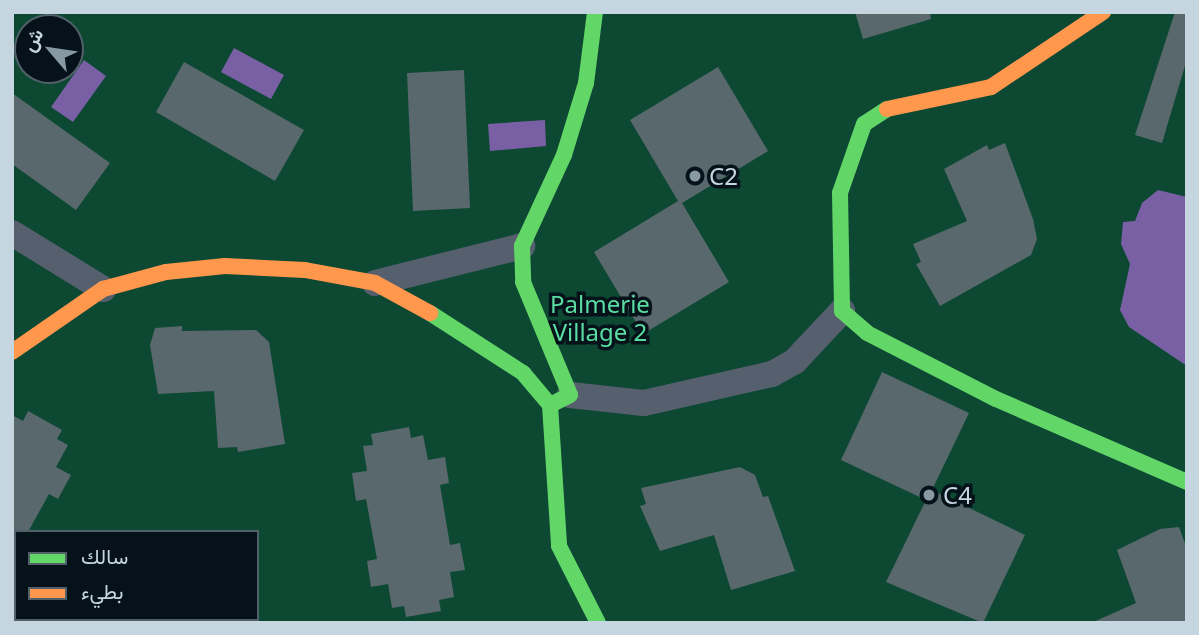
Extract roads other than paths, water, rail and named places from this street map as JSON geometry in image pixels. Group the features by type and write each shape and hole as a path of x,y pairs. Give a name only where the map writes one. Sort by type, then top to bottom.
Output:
{"street":[{"path":"594,621 559,545 560,400 523,282 522,246 564,155 586,83 595,12"},
{"path":"12,352 103,289 166,272 225,266 305,270 375,283 523,373 560,400 644,403 772,374 795,361 842,312 840,193 864,124 888,108 991,88 1103,12"},
{"path":"12,233 103,289"},
{"path":"375,283 522,246"},
{"path":"842,312 867,333 996,399 1187,482"}],"place":[{"name":"C2","path":"695,176"},
{"name":"C4","path":"929,495"}],"park label":[{"name":"Palmerie Village 2","path":"600,318"}]}
